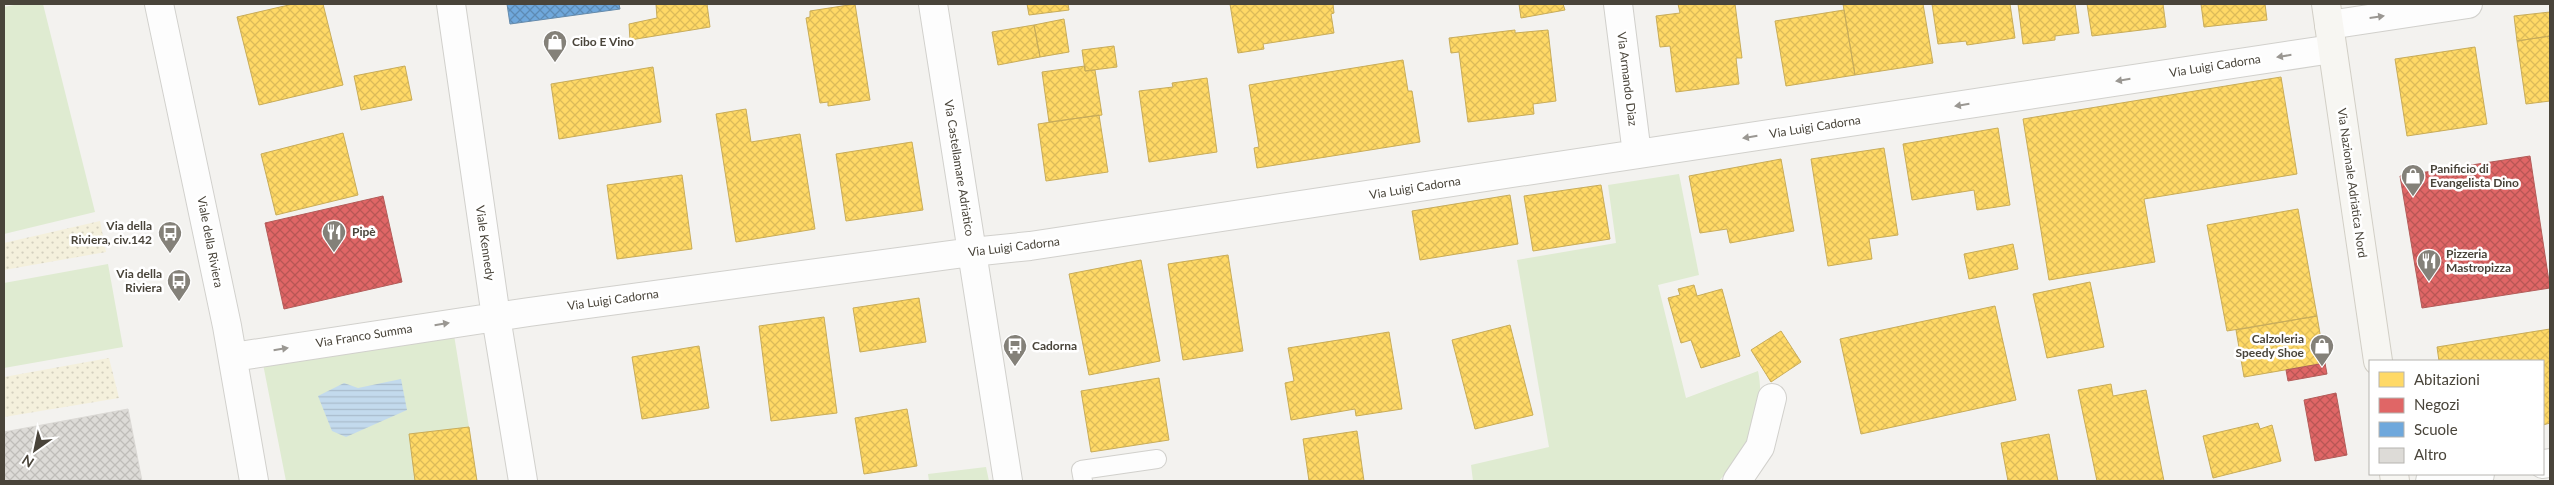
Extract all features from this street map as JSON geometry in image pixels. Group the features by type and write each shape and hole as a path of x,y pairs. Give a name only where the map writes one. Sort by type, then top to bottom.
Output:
{"main road":[{"name":"Via Nazionale Adriatica Nord","path":"2329,26 2378,360"}],"street":[{"name":"Viale della Riviera","path":"159,4 188,134 233,357 254,481"},
{"name":"Viale Kennedy","path":"451,4 496,316 524,481"},
{"name":"Via Castellamare Adriatico","path":"933,4 1008,481"},
{"name":"Via Armando Diaz","path":"1618,4 1636,154"},
{"name":"Via Luigi Cadorna","path":"496,316 972,252 1030,246 1636,154 2329,26 2468,4"},
{"name":"Via Franco Summa","path":"233,357 496,316"},
{"path":"1737,481 1760,447 1772,398"},
{"path":"2430,481 2473,475"}],"lane":[{"path":"1083,481 1081,470 1157,459"}],"green space":[{"path":"19,4 43,4 95,212 4,234 4,7"},
{"path":"1679,174 1699,275 1658,285 1686,398 1758,371 1760,402 1757,416 1746,444 1738,457 1719,481 1473,481 1471,465 1549,447 1517,260 1616,243 1608,185"},
{"path":"108,264 123,347 4,368 4,283"},
{"path":"454,335 469,427 409,434 415,481 286,481 263,364"},
{"path":"986,467 989,481 929,481 928,474"}],"sand":[{"path":"100,221 106,252 4,270 4,243"},
{"path":"109,358 119,398 4,417 4,377"}],"water":[{"path":"401,379 407,410 346,437 332,431 318,396 344,383 358,388"}],"building: Abitazioni":[{"path":"293,4 323,4 343,85 259,105 237,17"},
{"path":"656,4 707,4 710,27 630,40 629,24 657,18"},
{"path":"855,4 870,100 828,106 828,102 820,103 806,18 810,17 810,11"},
{"path":"1027,4 1068,4 1069,10 1029,15"},
{"path":"1230,4 1333,4 1334,13 1331,14 1334,33 1263,44 1264,49 1238,53"},
{"path":"1519,4 1563,4 1565,10 1521,18"},
{"path":"1678,4 1735,4 1742,58 1736,58 1739,84 1676,92 1670,46 1660,47 1656,16 1680,13"},
{"path":"1843,4 1923,4 1933,63 1855,75"},
{"path":"1932,4 2010,4 2015,38 1967,45 1966,41 1938,44"},
{"path":"2018,4 2075,4 2079,33 2055,36 2055,40 2023,44"},
{"path":"2087,4 2163,4 2166,27 2092,36"},
{"path":"2201,4 2265,4 2267,20 2204,27"},
{"path":"1844,10 1855,75 1786,86 1775,21"},
{"path":"2550,12 2550,36 2517,41 2514,16"},
{"path":"1064,19 1069,52 1040,57 1034,25"},
{"path":"1034,25 1040,57 998,65 992,32"},
{"path":"1515,30 1515,33 1548,30 1556,101 1533,104 1534,114 1468,122 1459,52 1451,53 1449,38"},
{"path":"2550,36 2550,101 2526,104 2517,41"},
{"path":"1114,46 1117,67 1085,71 1082,50"},
{"path":"2475,47 2487,124 2407,136 2395,59"},
{"path":"1403,60 1408,91 1412,91 1420,142 1257,168 1254,148 1259,147 1249,85"},
{"path":"405,66 412,100 361,110 354,76"},
{"path":"1085,66 1085,71 1095,70 1102,115 1049,122 1042,72"},
{"path":"653,67 661,122 559,139 551,84"},
{"path":"2281,77 2297,174 2144,199 2155,262 2049,280 2023,119"},
{"path":"1207,78 1217,152 1149,162 1139,91 1173,87 1172,83"},
{"path":"746,109 751,142 800,134 815,229 736,242 716,114"},
{"path":"1099,115 1108,172 1046,181 1038,124"},
{"path":"1998,128 2010,205 1977,210 1974,190 1912,200 1903,144"},
{"path":"343,133 358,195 276,215 261,154"},
{"path":"912,142 923,210 846,221 836,154"},
{"path":"1884,148 1898,235 1869,239 1872,259 1828,266 1811,159"},
{"path":"1781,159 1794,231 1730,243 1727,229 1700,233 1689,176"},
{"path":"682,175 692,249 617,259 607,185"},
{"path":"1601,185 1610,239 1533,251 1524,196"},
{"path":"1510,195 1518,244 1420,260 1412,211"},
{"path":"2298,209 2317,316 2227,331 2207,225"},
{"path":"2013,244 2018,269 1969,279 1964,254"},
{"path":"1228,255 1243,351 1183,360 1168,264"},
{"path":"1141,260 1160,361 1089,375 1069,274"},
{"path":"2090,282 2104,347 2047,358 2033,294"},
{"path":"1694,285 1697,296 1722,289 1740,356 1701,368 1691,340 1681,343 1668,298 1680,295 1678,289"},
{"path":"919,298 926,342 860,352 853,308"},
{"path":"1995,306 2016,400 1861,434 1840,339"},
{"path":"2317,316 2325,363 2244,377 2236,330"},
{"path":"824,317 837,413 771,421 759,326"},
{"path":"1510,325 1533,415 1475,429 1452,340"},
{"path":"2550,329 2550,423 2544,425 2544,360 2439,360 2437,347"},
{"path":"1781,331 1801,362 1771,382 1751,350"},
{"path":"1389,332 1402,409 1356,416 1355,409 1291,420 1285,383 1294,381 1288,348"},
{"path":"699,346 709,408 642,419 632,357"},
{"path":"1159,378 1169,440 1091,452 1081,391"},
{"path":"2111,384 2113,396 2146,390 2164,481 2097,481 2078,390"},
{"path":"907,409 917,466 864,474 855,418"},
{"path":"2258,423 2260,429 2272,425 2281,461 2213,478 2203,436"},
{"path":"469,427 477,481 415,481 409,434"},
{"path":"1357,431 1364,481 1309,481 1303,439"},
{"path":"2049,434 2058,481 2008,481 2001,443"}],"building: Negozi":[{"path":"2530,156 2550,288 2422,308 2400,176"},
{"name":"Pipè","path":"383,196 402,282 284,309 265,223"},
{"path":"2325,363 2327,374 2288,381 2286,370"},
{"path":"2336,393 2347,455 2315,461 2304,400"}],"building: Scuole":[{"path":"507,4 619,4 620,9 510,24"}],"building: Altro":[{"path":"128,409 142,481 4,481 4,432"}],"place":[{"name":"Cibo E Vino","path":"555,63"},
{"name":"Panificio di Evangelista Dino","path":"2413,197"},
{"name":"Pipè","path":"334,253"},
{"name":"Via della Riviera, civ.142","path":"170,254"},
{"name":"Pizzeria Mastropizza","path":"2429,282"},
{"name":"Via della Riviera","path":"179,302"},
{"name":"Cadorna","path":"1015,367"},
{"name":"Calzoleria Speedy Shoe","path":"2322,367"}]}
